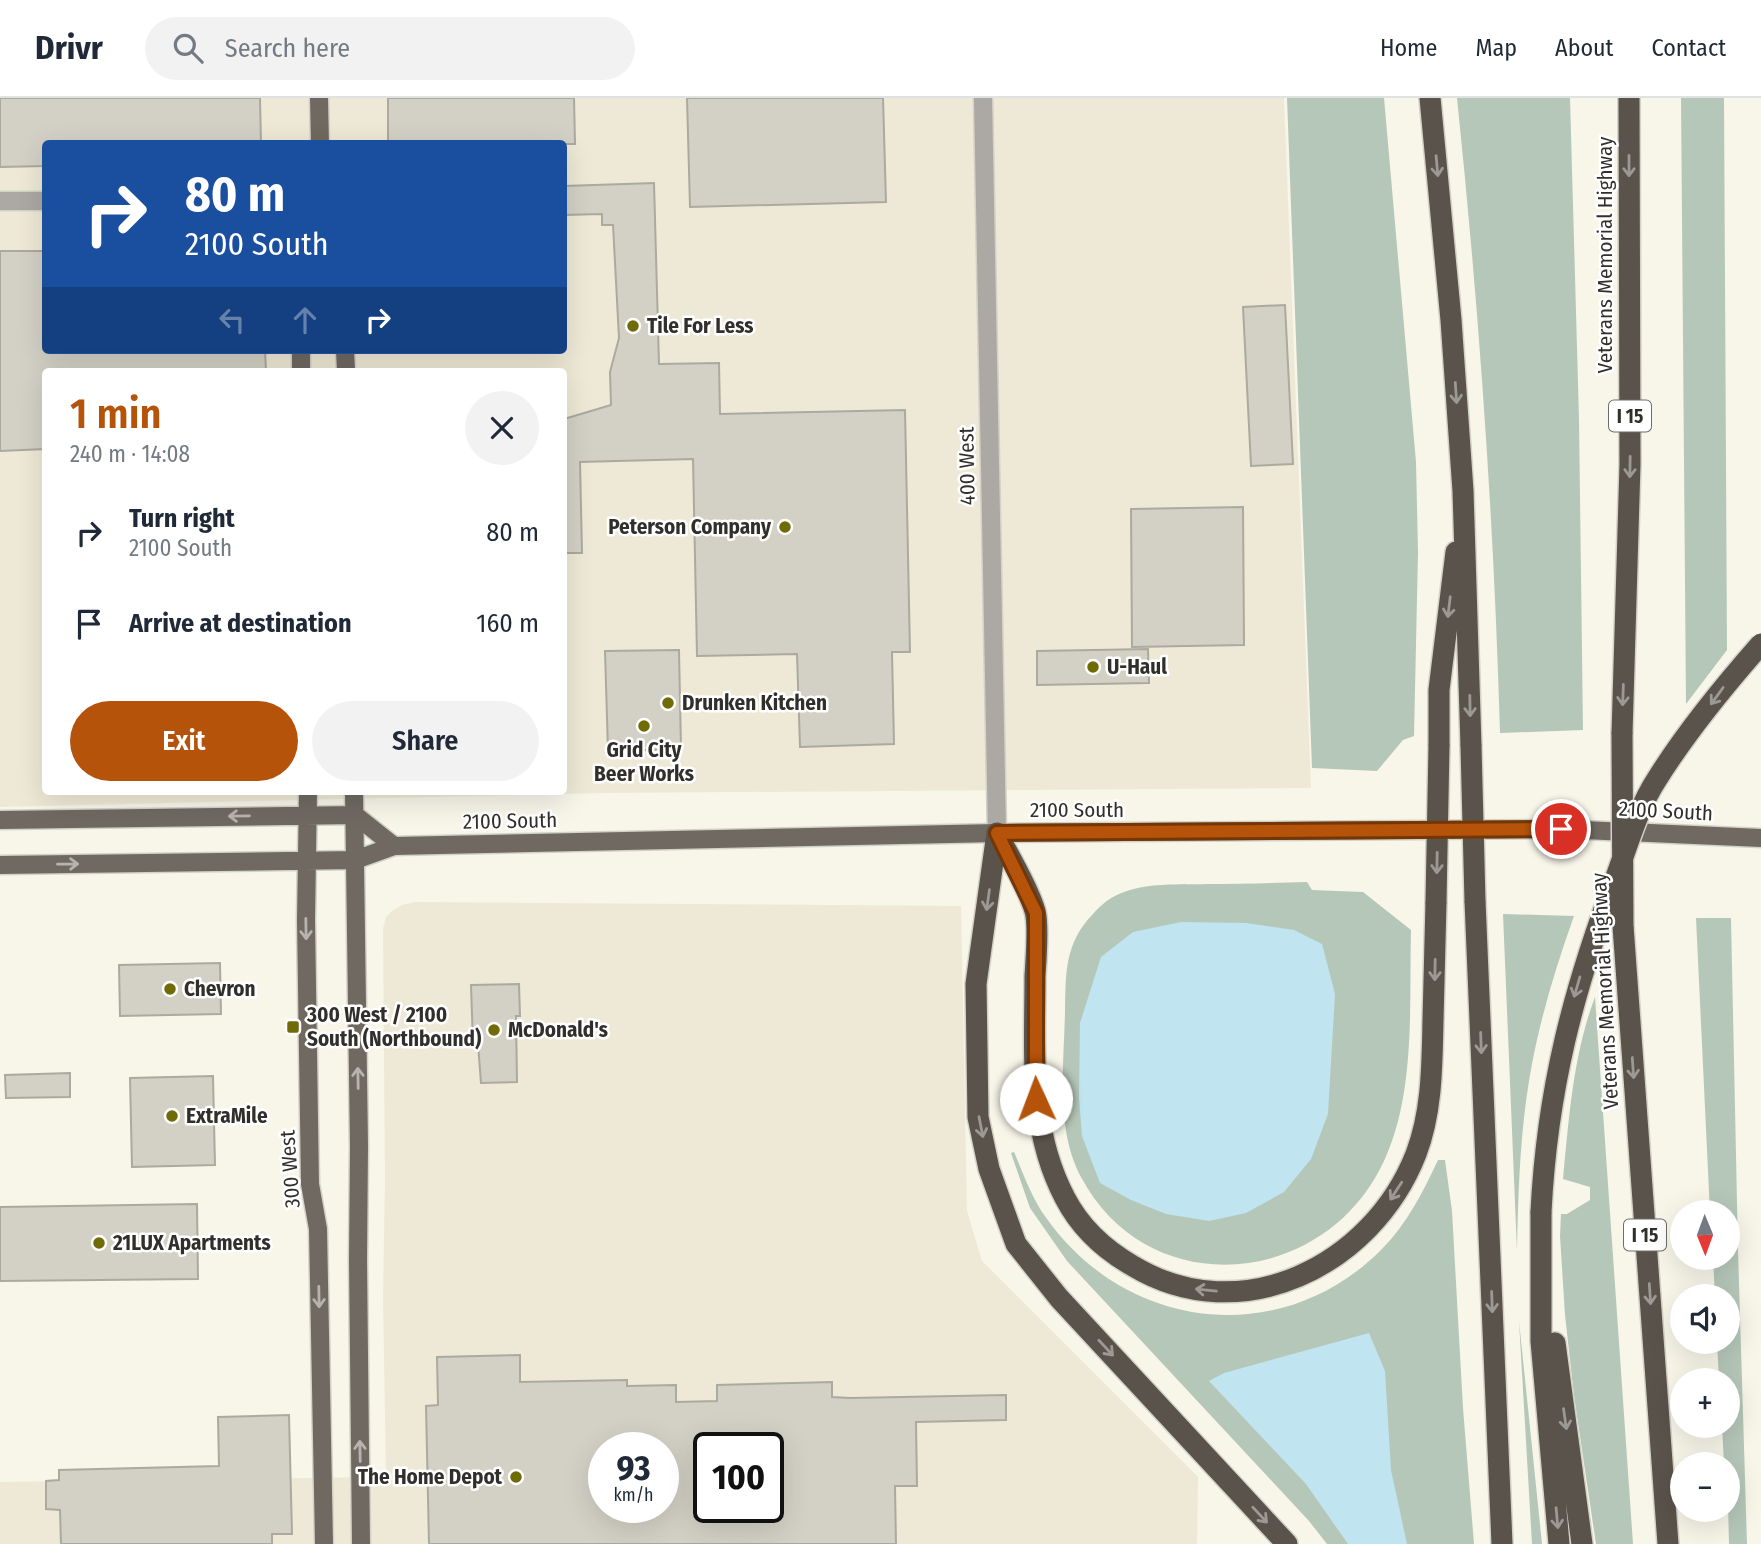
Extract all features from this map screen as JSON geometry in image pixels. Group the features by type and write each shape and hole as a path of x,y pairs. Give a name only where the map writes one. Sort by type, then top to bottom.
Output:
{"highway":[{"path":"1430,98 1451,320 1463,491 1475,901 1502,1544"},
{"name":"Veterans Memorial Highway","path":"1629,98 1630,464 1622,734 1623,926 1668,1544"},
{"path":"997,833 1036,913 1037,1113 1045,1150 1060,1187 1077,1217 1109,1250 1147,1274 1196,1289 1256,1290 1311,1272 1339,1255 1358,1239 1396,1192 1416,1154 1429,1104 1436,902 1439,690 1463,491"},
{"path":"1559,1544 1541,1341 1541,1212 1548,1125 1564,1034 1587,955 1624,852 1656,780 1727,682 1761,644"},
{"path":"997,833 976,984 978,1116 989,1169 1016,1244 1059,1298 1287,1544"},
{"path":"1542,1254 1582,1544"}],"main road":[{"path":"319,98 320,140"},
{"name":"300 West","path":"308,795 310,1184 318,1229 324,1544"},
{"path":"354,795 361,1544"},
{"path":"0,820 355,815 394,846"},
{"name":"2100 South","path":"0,865 355,860 394,846 997,833 1561,829 1761,838"}],"street":[{"name":"400 West","path":"983,98 997,833"},
{"path":"0,201 42,201"}],"shaded area":[{"path":"0,98 1284,98 1311,788 567,794 567,368 42,368 42,795 517,795 0,807"},
{"path":"415,902 961,906 967,1211 982,1261 1198,1477 1197,1544 0,1544 0,1482 386,1477 383,929 386,917 392,911"}],"green space":[{"path":"1287,98 1384,98 1416,462 1418,552 1414,736 1403,740 1377,771 1312,768"},
{"path":"1457,98 1570,98 1579,419 1583,730 1500,733 1484,415"},
{"path":"1681,98 1724,98 1727,650 1686,704"},
{"path":"1307,882 1312,890 1363,892 1411,930 1406,1077 1394,1134 1384,1161 1357,1203 1322,1235 1281,1255 1236,1264 1191,1261 1149,1246 1111,1218 1081,1177 1067,1138 1063,1096 1066,984 1068,960 1077,936 1105,902 1129,890 1174,884"},
{"path":"1503,914 1574,916 1548,997 1529,1081 1522,1144 1517,1251"},
{"path":"1696,918 1731,918 1737,1200 1709,1200"},
{"path":"1595,997 1633,1544 1596,1544 1565,1315 1561,1214 1567,1214 1590,1200 1590,1187 1563,1179 1577,1064"},
{"path":"1014,1152 1047,1219 1081,1257 1119,1285 1162,1305 1207,1314 1253,1313 1298,1303 1342,1282 1390,1240 1414,1207 1438,1160 1445,1160 1452,1211 1474,1544 1327,1544 1309,1521 1067,1261 1030,1208 1011,1153"},
{"path":"1714,1270 1739,1270 1739,1284 1714,1284"},
{"path":"1740,1315 1747,1544 1729,1544 1728,1522 1740,1522 1740,1452 1723,1452 1723,1438 1740,1438 1740,1368 1718,1368 1718,1354 1740,1354"},
{"path":"1519,1321 1542,1544 1532,1544"}],"water":[{"path":"1181,922 1246,923 1294,930 1322,944 1335,994 1328,1114 1311,1159 1284,1192 1246,1213 1209,1221 1166,1214 1131,1200 1100,1183 1082,1136 1079,1098 1080,1023 1101,957 1133,932"},
{"path":"1369,1333 1385,1371 1391,1470 1407,1544 1348,1544 1306,1484 1209,1381 1224,1373"}],"building":[{"path":"0,98 260,98 261,140 42,140 42,166 0,167"},
{"path":"388,98 574,98 575,144 567,144 567,140 388,140"},
{"path":"687,98 883,98 886,202 690,207"},
{"path":"654,183 659,364 719,363 720,414 905,410 910,652 892,652 894,744 800,747 797,654 697,656 693,459 580,462 582,553 567,553 567,418 611,405 610,372 619,338 613,225 602,225 602,214 567,215 567,186"},
{"path":"0,251 42,251 42,354 265,354 266,368 42,368 42,449 0,451"},
{"path":"1285,305 1293,464 1251,466 1243,307"},
{"path":"1243,507 1244,645 1132,647 1131,509"},
{"name":"U-Haul","path":"1148,649 1149,683 1037,685 1037,651"},
{"path":"679,650 681,749 608,751 605,651"},
{"name":"Chevron","path":"220,963 221,1014 120,1016 119,965"},
{"name":"McDonald's","path":"519,984 520,1016 516,1016 517,1082 481,1083 478,1044 473,1045 471,985"},
{"path":"70,1073 70,1097 6,1098 5,1075"},
{"name":"ExtraMile","path":"213,1076 215,1165 132,1167 130,1078"},
{"name":"21LUX Apartments","path":"197,1204 198,1279 0,1281 0,1207"},
{"name":"The Home Depot","path":"520,1355 520,1382 627,1380 627,1386 676,1385 676,1402 717,1401 717,1385 832,1382 832,1397 1006,1395 1006,1420 916,1422 917,1486 895,1486 896,1544 429,1544 426,1406 438,1405 437,1357"},
{"path":"289,1415 292,1534 272,1534 272,1544 61,1544 60,1510 46,1509 46,1481 59,1480 59,1470 219,1466 218,1417"}],"place":[{"name":"Tile For Less","path":"633,326"},
{"name":"Peterson Company","path":"785,527"},
{"name":"U-Haul","path":"1093,667"},
{"name":"Drunken Kitchen","path":"668,703"},
{"name":"Grid City Beer Works","path":"644,726"},
{"name":"Chevron","path":"170,989"},
{"name":"300 West / 2100 South (Northbound)","path":"293,1027"},
{"name":"McDonald's","path":"494,1030"},
{"name":"ExtraMile","path":"172,1116"},
{"name":"21LUX Apartments","path":"99,1243"},
{"name":"The Home Depot","path":"516,1477"}],"route":[{"path":"1036,1099 1036,913 997,833 1561,829"}]}
